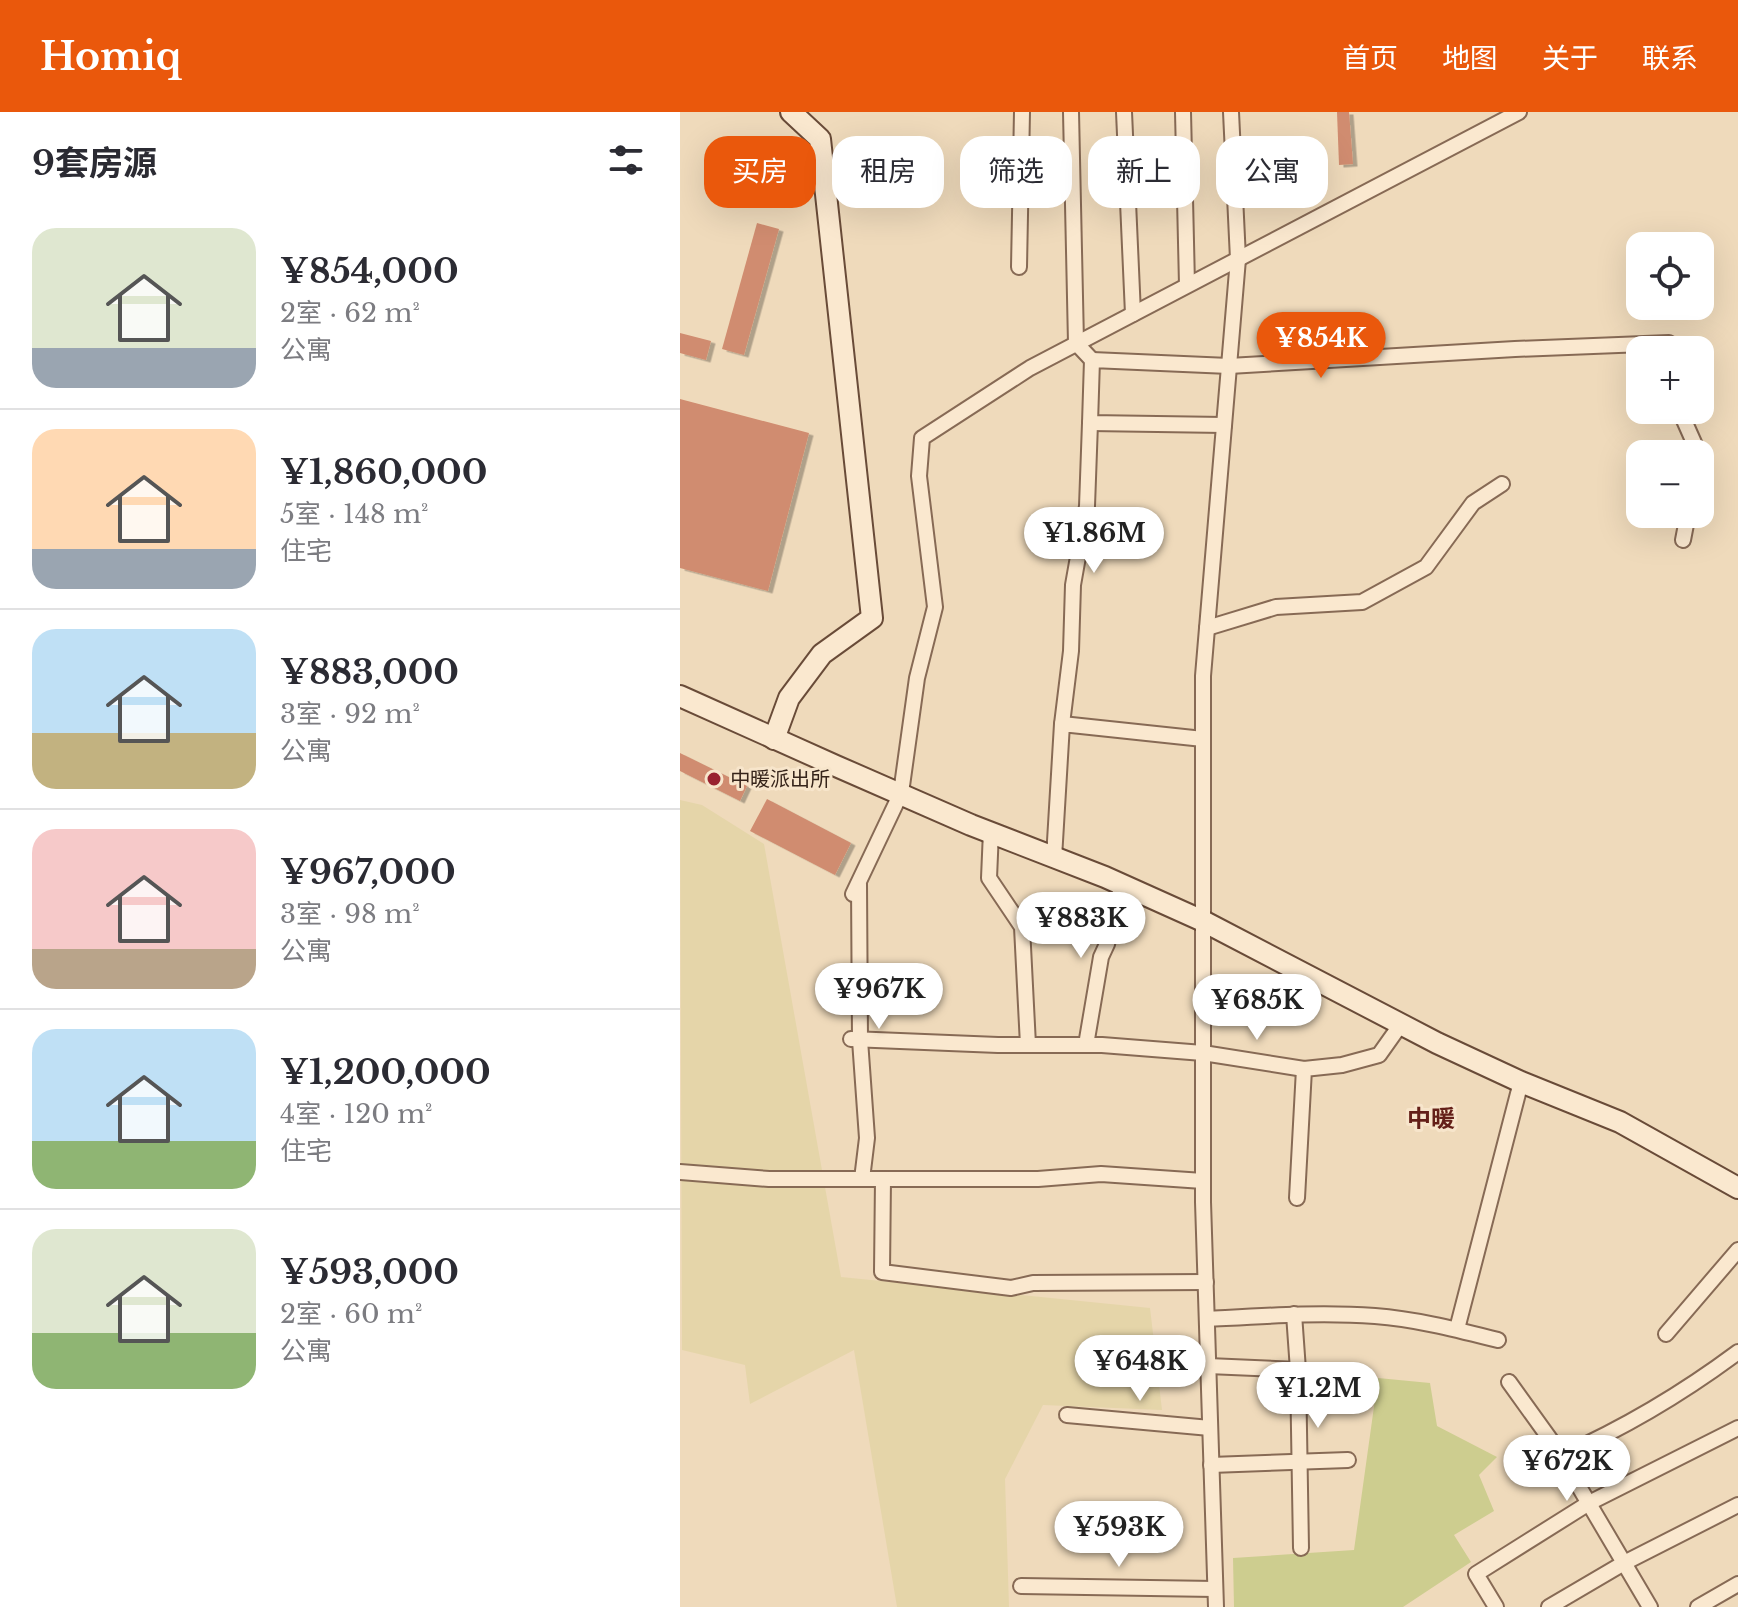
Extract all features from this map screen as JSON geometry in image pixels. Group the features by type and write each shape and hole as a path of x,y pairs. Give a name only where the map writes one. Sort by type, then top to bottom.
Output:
{"street":[{"path":"774,739 789,698 822,654 872,618 820,139 791,112"},
{"path":"1019,267 1022,112"},
{"path":"1071,112 1076,343 1092,360 1229,366 1626,344"},
{"path":"1124,112 1133,314"},
{"path":"1183,112 1187,285"},
{"path":"1216,1607 1203,1181 1203,676 1238,259 1231,112"},
{"path":"862,1179 867,1138 856,1039 856,888 901,793 917,678 935,607 919,476 922,438 1030,368 1519,112"},
{"path":"1054,858 1062,724 1071,651 1073,585 1087,506 1092,360"},
{"path":"1090,423 1224,425"},
{"path":"1207,628 1276,607 1362,602 1426,567 1473,503 1502,484"},
{"path":"1683,540 1685,528"},
{"path":"680,696 1203,921 1401,1024 1521,1082 1620,1122 1738,1188"},
{"path":"1062,724 1203,739"},
{"path":"991,831 989,878 1022,927 1028,1045"},
{"path":"1086,1045 1101,957 1122,884"},
{"path":"856,1039 1086,1045 1203,1053 1304,1069 1342,1065 1379,1055 1401,1024"},
{"path":"1297,1198 1304,1069"},
{"path":"1457,1329 1521,1082"},
{"path":"680,1172 769,1179 1038,1179 1101,1174 1203,1181"},
{"path":"883,1179 882,1272 1011,1288 1033,1283 1206,1282"},
{"path":"1666,1334 1738,1250"},
{"path":"1294,1314 1301,1548"},
{"path":"1207,1319 1294,1314 1378,1316 1457,1329 1498,1340"},
{"path":"1561,1456 1609,1435 1707,1375 1738,1352"},
{"path":"1208,1366 1298,1370"},
{"path":"1509,1382 1561,1456 1650,1607"},
{"path":"1067,1415 1210,1428"},
{"path":"1496,1607 1476,1574 1589,1503 1738,1428"},
{"path":"1211,1465 1348,1460"},
{"path":"1549,1607 1624,1563 1738,1505"},
{"path":"1698,1607 1738,1584"},
{"path":"1021,1586 1215,1589"}],"shaded area":[{"path":"680,800 702,805 764,844 841,1277 1150,1308 1162,1410 1043,1405 1005,1479 1009,1607 897,1607 854,1350 750,1404 745,1365 682,1350"}],"green space":[{"path":"1378,1378 1430,1383 1437,1426 1497,1457 1479,1475 1494,1511 1454,1535 1471,1562 1403,1607 1234,1607 1233,1558 1354,1550"}],"building":[{"path":"1337,112 1349,112 1353,164 1339,165"},
{"path":"757,223 779,229 744,355 722,349"},
{"path":"680,333 711,341 706,360 680,353"},
{"path":"680,399 809,433 768,591 680,568"},
{"name":"中暖派出所","path":"680,753 747,786 740,801 680,771"},
{"path":"767,799 851,843 835,875 750,831"}],"place":[{"name":"中暖派出所","path":"714,779"}],"district":[{"name":"中暖","path":"1431,1119"}]}
